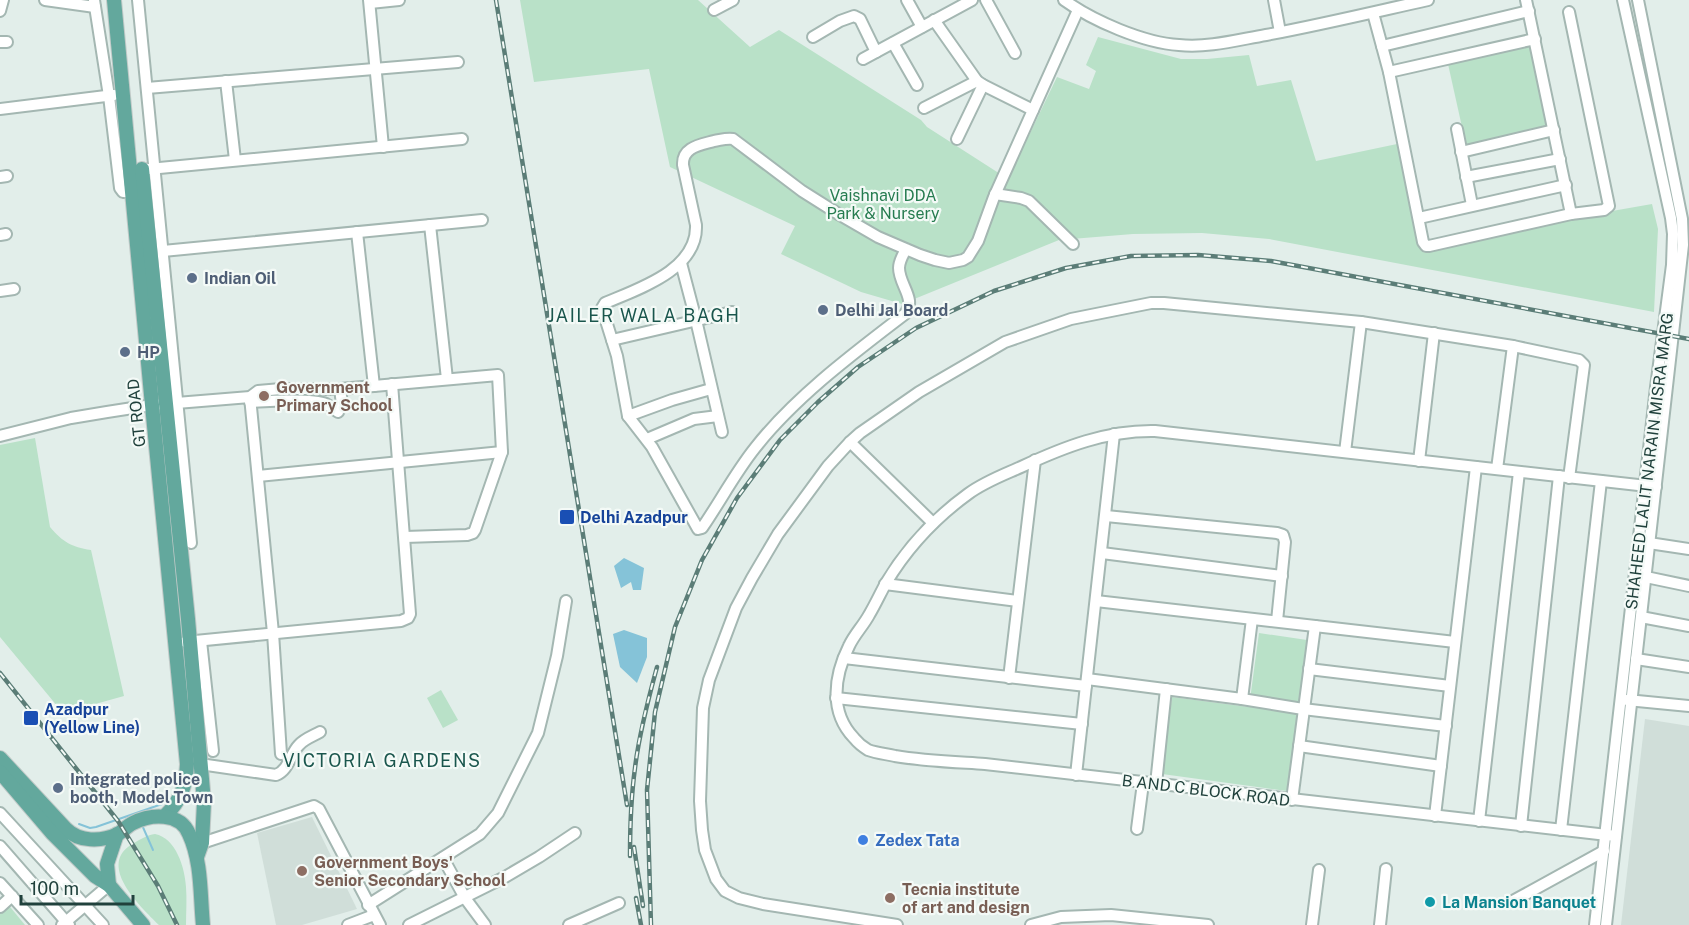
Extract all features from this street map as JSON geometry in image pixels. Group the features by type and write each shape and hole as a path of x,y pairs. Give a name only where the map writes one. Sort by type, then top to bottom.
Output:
{"main road":[{"name":"GT ROAD","path":"114,0 116,94 132,192 152,405 189,642 187,777 181,797 165,816"},
{"name":"GT ROAD","path":"148,169 172,404 189,642 204,802 202,843 197,858"},
{"path":"0,758 70,834 83,839 104,838 117,834 133,824 165,816 178,820 188,831 197,858 203,925"},
{"path":"0,772 52,832 95,876 109,885 143,925"},
{"path":"109,885 107,864 117,834"}],"street":[{"path":"0,11 3,0"},
{"path":"0,110 116,94 94,3 45,0"},
{"path":"138,0 147,88 148,169 163,250 172,404 191,543"},
{"path":"383,147 370,2 399,0"},
{"path":"714,10 733,0"},
{"path":"907,0 922,27"},
{"path":"986,0 1016,53"},
{"path":"1064,0 1101,22 1145,38 1178,45 1212,45 1427,0"},
{"path":"1274,0 1281,32"},
{"name":"SHAHEED LALIT NARAIN MISRA MARG","path":"1623,0 1674,234 1656,387 1646,578 1636,659 1626,700"},
{"name":"SHAHEED LALIT NARAIN MISRA MARG","path":"1606,925 1611,836 1626,700 1650,487 1682,258 1683,234 1682,219 1638,0"},
{"path":"863,58 969,1"},
{"path":"1382,46 1527,6 1571,214"},
{"path":"906,249 899,268 910,301 909,310 854,353 777,423 755,448 700,529 697,528 646,439 628,416 617,356 602,311 602,306 668,274 681,263 692,247 697,230 683,157 694,146 728,138 737,140 802,190 878,237 928,258 949,263 963,260 978,241 995,194 1078,10"},
{"path":"1373,13 1389,72 1423,242 1429,246 1571,214 1604,210 1608,206 1569,12"},
{"path":"813,37 840,21 854,16 860,19 876,52"},
{"path":"934,21 980,83 1033,110"},
{"path":"1389,72 1534,39"},
{"path":"893,43 917,85"},
{"path":"147,88 458,62"},
{"path":"226,81 235,160"},
{"path":"924,108 980,83"},
{"path":"957,139 980,83"},
{"path":"1456,129 1472,205"},
{"path":"1461,152 1554,130"},
{"path":"148,169 462,139"},
{"path":"1466,177 1560,159"},
{"path":"1419,218 1566,185"},
{"path":"995,194 1029,201 1073,244"},
{"path":"163,250 482,220"},
{"path":"430,225 447,380"},
{"path":"357,232 374,386"},
{"path":"681,263 722,432"},
{"path":"0,291 14,289"},
{"path":"897,925 763,904 739,898 725,891 716,879 705,850 702,830 700,801 702,720 705,695 713,667 736,608 778,534 828,466 850,442 919,392 1005,342 1071,319 1150,303 1361,322 1513,346 1579,360 1584,365 1564,477 1521,826"},
{"path":"612,339 732,312"},
{"path":"1345,452 1361,322"},
{"path":"1419,461 1434,333"},
{"path":"1497,469 1513,346"},
{"path":"250,400 258,392 281,389 340,389 498,375 501,452 473,533 405,537"},
{"path":"213,752 189,642 405,620 410,614 392,384"},
{"path":"0,436 84,416 152,405 250,400 319,402 338,412 342,404 340,389"},
{"path":"628,416 711,389"},
{"path":"250,400 273,633 281,754"},
{"path":"646,439 694,419 718,416"},
{"path":"1082,724 836,698 839,674 850,645 902,558 950,507 980,486 1035,460 1074,444 1114,434 1155,431 1650,487"},
{"path":"1076,775 1114,434"},
{"path":"850,442 933,523"},
{"path":"258,476 501,452"},
{"path":"1009,678 1035,460"},
{"path":"1435,816 1476,467"},
{"path":"1479,821 1519,472"},
{"path":"1561,830 1601,481"},
{"path":"1106,516 1283,535 1285,539 1277,621"},
{"path":"1649,543 1689,549"},
{"path":"1102,553 1282,576"},
{"path":"1646,578 1689,586"},
{"path":"885,584 1018,601"},
{"path":"368,905 480,834 498,813 537,737 555,667 566,601"},
{"path":"1096,601 1455,642"},
{"path":"1641,617 1689,626"},
{"path":"1242,699 1252,619"},
{"path":"1292,800 1315,626"},
{"path":"844,658 1009,678 1166,689 1303,709 1446,726"},
{"path":"1636,659 1689,667"},
{"path":"1309,669 1450,686"},
{"path":"1156,784 1166,689"},
{"name":"B AND C BLOCK ROAD","path":"836,698 844,726 859,743 869,750 904,757 985,764 1611,836"},
{"path":"1626,700 1689,706"},
{"path":"200,764 276,775 282,772 299,744 320,732"},
{"path":"1299,746 1441,766"},
{"path":"1137,829 1143,783"},
{"path":"202,843 314,806 319,809 377,920 348,925"},
{"path":"0,813 103,925"},
{"path":"409,925 522,867 575,833"},
{"name":"SHAHEED LALIT NARAIN MISRA MARG","path":"1595,925 1604,851 1611,836"},
{"path":"0,846 66,924 109,885"},
{"path":"1512,901 1604,851"},
{"path":"443,858 465,897 485,925"},
{"path":"1380,925 1386,869"},
{"path":"1312,925 1319,870"},
{"path":"0,883 38,925"},
{"path":"0,907 12,896"},
{"path":"569,925 619,903"},
{"path":"1031,925 1061,917 1078,921 1118,915 1208,925"}],"shaded area":[{"path":"1645,719 1689,726 1689,925 1621,925"},
{"name":"Government Boys' Senior Secondary School","path":"312,817 357,909 302,925 276,925 257,833"}],"green space":[{"name":"Vaishnavi DDA Park & Nursery","path":"520,0 698,0 750,47 779,30 921,120 927,127 1008,179 1057,77 1089,89 1096,71 1086,65 1098,37 1181,59 1249,55 1257,86 1291,80 1316,161 1397,144 1424,244 1652,204 1658,229 1654,312 1269,239 1202,233 1133,234 1059,240 902,304 861,292 781,254 795,226 670,167 649,69 534,82"},
{"path":"1532,46 1549,127 1466,145 1448,64"},
{"path":"35,438 50,527 68,543 91,550 124,696 63,713 0,637 0,445"},
{"path":"1259,633 1307,640 1287,791 1162,774 1172,697 1249,707"},
{"path":"441,690 458,720 443,728 427,698"},
{"path":"155,834 169,841 184,871 186,925 159,925 132,896 120,873 119,862 123,852 139,840"},
{"path":"6,902 25,925 0,925 0,909"}],"water":[{"path":"624,558 644,568 641,590 633,590 631,582 621,588 614,566"},
{"path":"624,630 647,638 647,657 637,683 620,667 613,634"}],"waterway":[{"path":"79,824 90,828 96,827 162,804 169,795"},
{"path":"142,825 153,850"}],"railway":[{"path":"496,0 627,805"},
{"path":"651,925 647,790 655,712 675,627 702,560 737,498 780,440 858,367 916,328 994,291 1066,268 1131,256 1198,255 1271,261 1689,339"},
{"path":"630,856 632,801 637,755 657,667"},
{"path":"0,673 118,821 158,886 177,925"},
{"path":"634,847 643,906"},
{"path":"636,898 641,925"}],"place":[{"name":"Indian Oil","path":"192,278"},
{"name":"Delhi Jal Board","path":"823,310"},
{"name":"HP","path":"125,352"},
{"name":"Government Primary School","path":"264,396"},
{"name":"Delhi Azadpur","path":"567,517"},
{"name":"Azadpur (Yellow Line)","path":"31,718"},
{"name":"Integrated police booth, Model Town","path":"58,788"},
{"name":"Zedex Tata","path":"863,840"},
{"name":"Government Boys' Senior Secondary School","path":"302,871"},
{"name":"Tecnia institute of art and design","path":"890,898"},
{"name":"La Mansion Banquet","path":"1430,902"}],"district":[{"name":"JAILER WALA BAGH","path":"644,316"},
{"name":"VICTORIA GARDENS","path":"382,761"}]}
